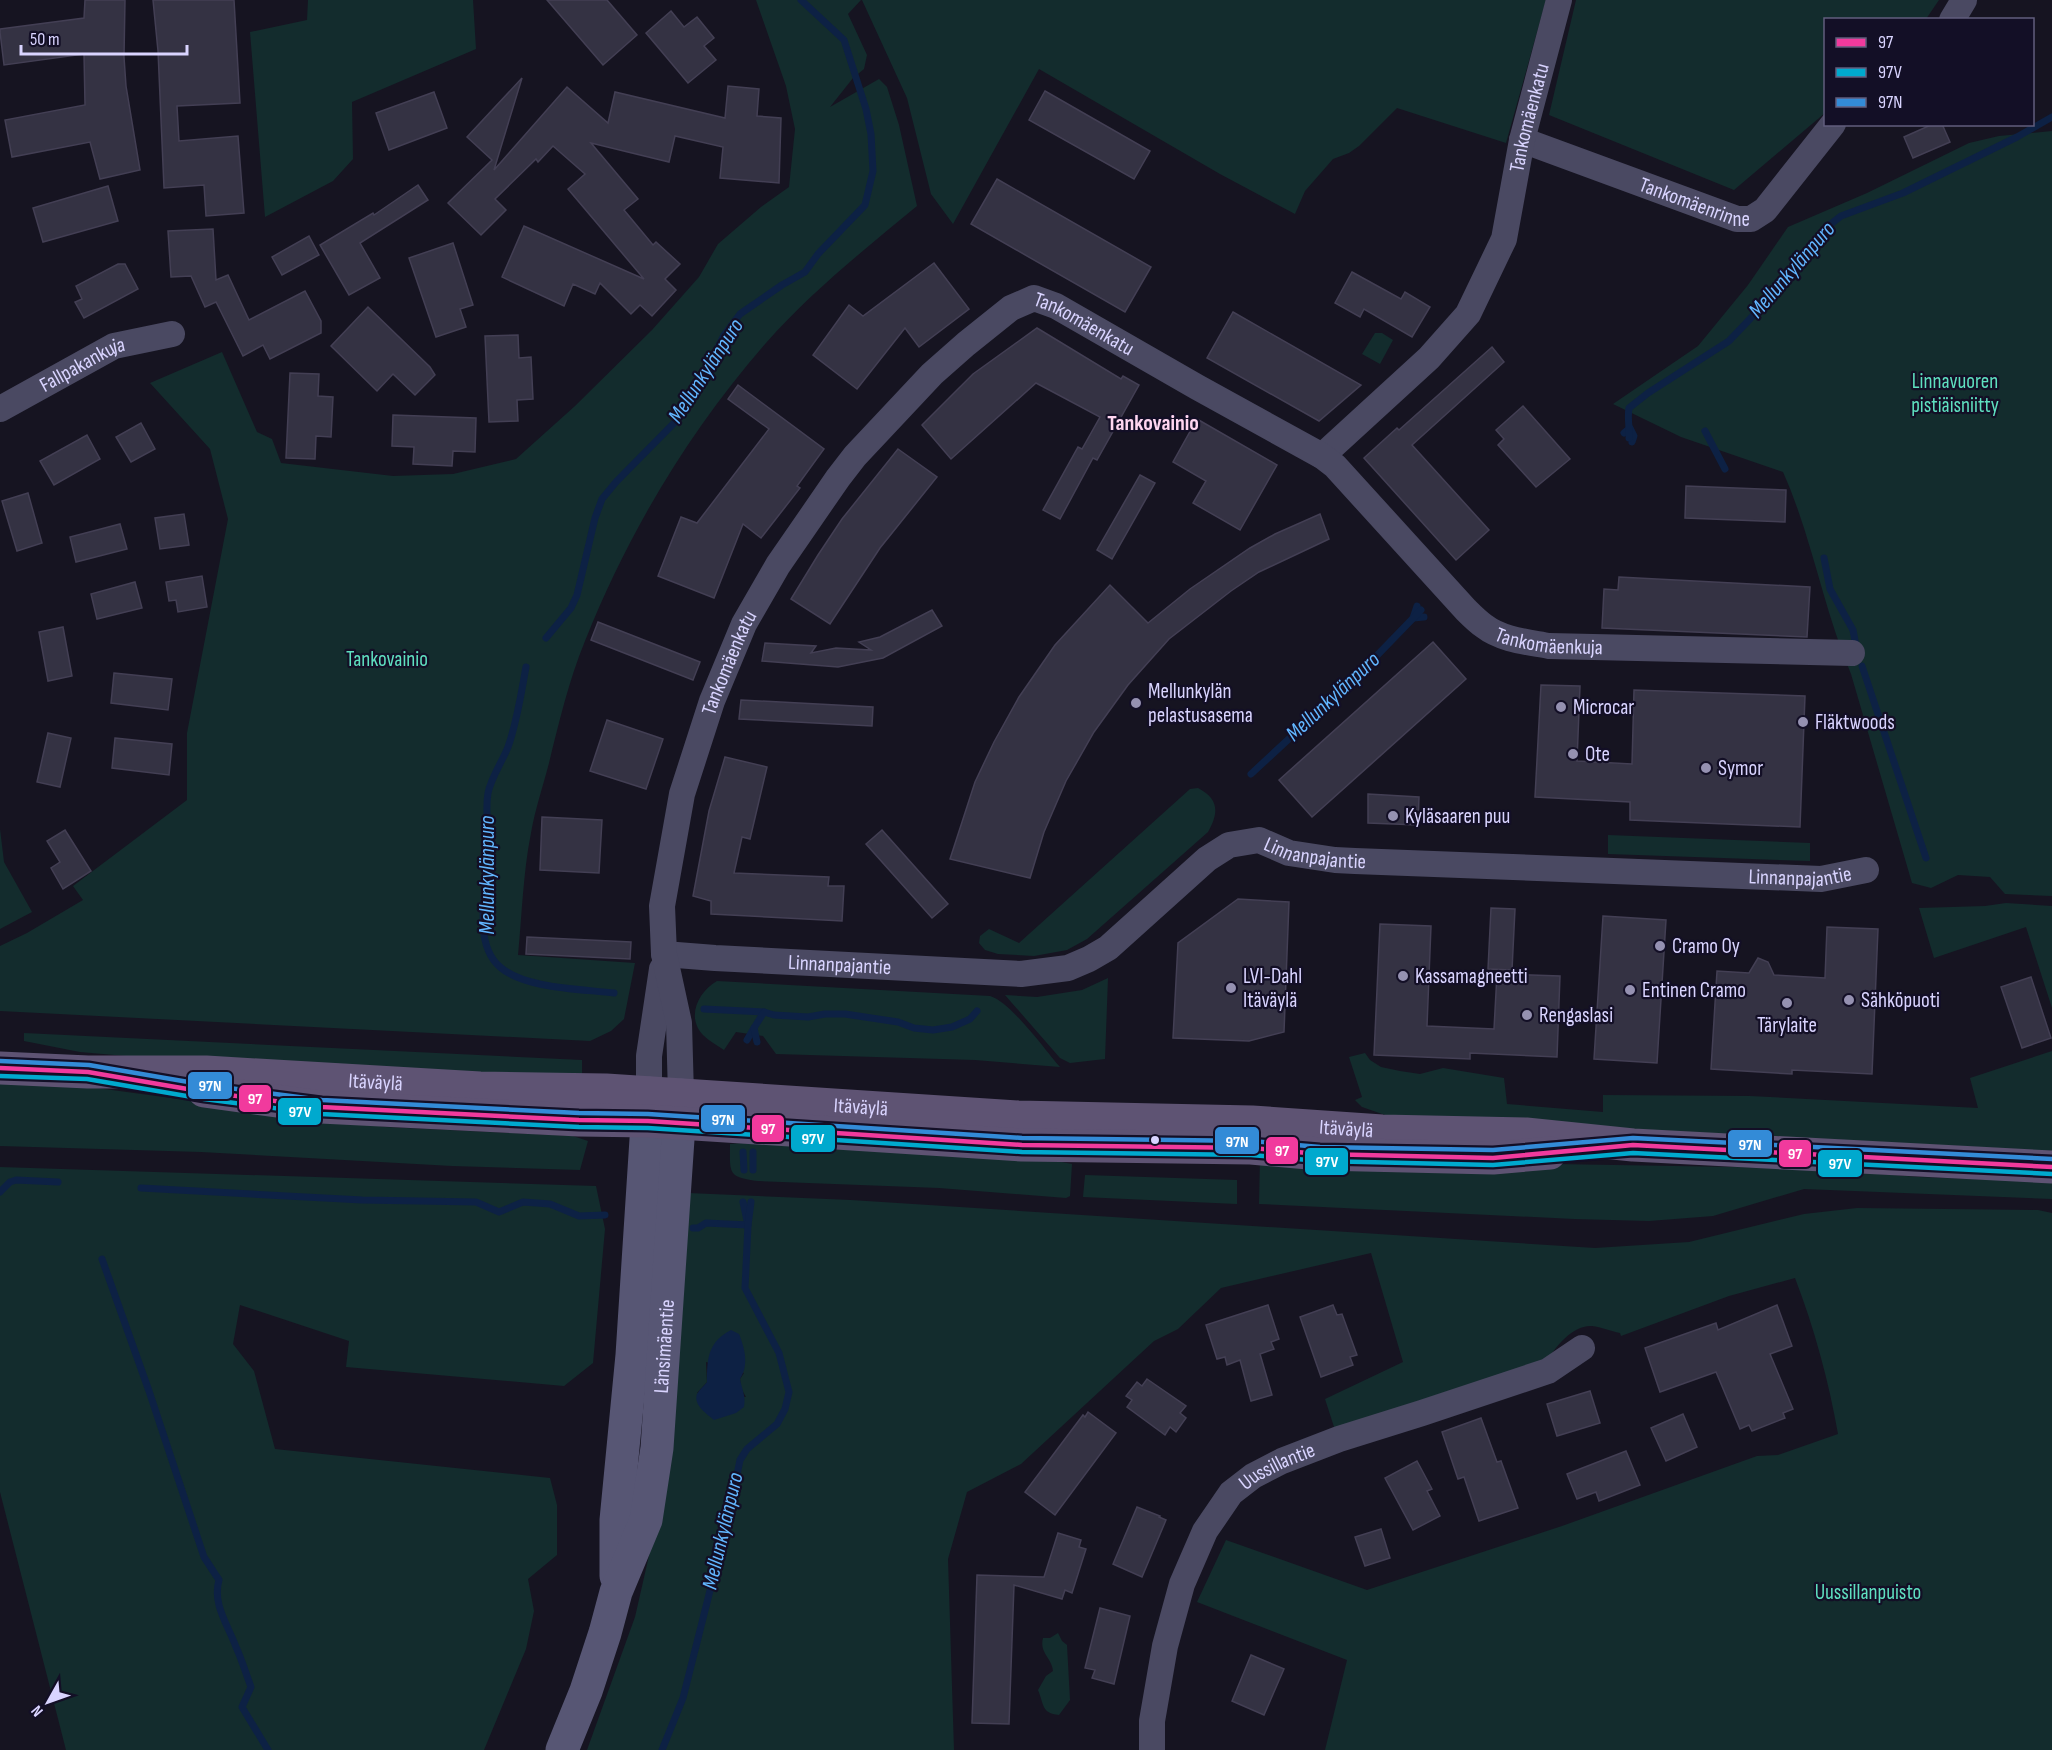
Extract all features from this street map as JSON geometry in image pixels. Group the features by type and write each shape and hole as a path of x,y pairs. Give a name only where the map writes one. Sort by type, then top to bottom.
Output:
{"main road":[{"name":"Itäväylä","path":"0,1068 88,1072 206,1072 480,1088 606,1090 664,1108 1022,1145 1251,1149 1320,1154 1493,1158 1633,1144 2052,1167"},
{"name":"Länsimäentie","path":"562,1750 586,1691 616,1592 616,1520 632,1355 664,1108"}],"street":[{"name":"Tankomäenkatu","path":"664,1108 679,1023 664,954 662,906 682,794 712,701 744,624 778,565 855,456 932,374 1011,308 1034,298 1056,306 1322,456 1429,358 1468,314 1504,239 1522,140 1559,0"},
{"path":"1953,18 1964,0"},
{"name":"Tankomäenrinne","path":"1522,140 1737,219 1751,219 1765,210 1831,126"},
{"name":"Fallpakankuja","path":"0,409 114,346 172,334"},
{"name":"Tankomäenkuja","path":"1322,456 1335,466 1466,610 1485,627 1510,638 1549,646 1852,653"},
{"name":"Linnanpajantie","path":"664,954 1021,974 1068,968 1108,948 1207,859 1229,845 1259,840 1289,853 1335,860 1821,879 1866,870"},
{"name":"Uussillantie","path":"1152,1750 1152,1721 1165,1646 1182,1584 1205,1531 1231,1493 1253,1476 1282,1461 1339,1439 1548,1371 1582,1348"}],"green space":[{"path":"308,0 473,0 476,49 352,102 353,159 333,181 265,217 250,32 307,20"},
{"name":"Tankovainio","path":"756,0 861,0 848,14 867,55 864,69 853,78 830,107 879,79 887,87 899,125 917,206 839,272 783,324 711,412 686,447 641,522 602,601 579,656 565,701 528,848 518,955 635,963 624,1019 611,1031 590,1041 0,1011 0,946 83,900 73,886 187,800 187,733 228,519 210,449 150,383 222,352 257,432 272,439 281,463 393,476 453,474 516,459 575,406 652,330 699,277 718,244 761,207 789,187 795,129 786,86"},
{"path":"862,0 1546,0 1506,143 1397,108 1359,146 1333,159 1305,191 1295,214 1220,174 1039,69 953,224 931,194 907,98"},
{"path":"1576,0 1939,0 1927,18 1824,18 1824,114 1734,190 1549,115"},
{"name":"Linnavuoren pistiäisniitty","path":"2052,131 2052,896 2005,894 1990,877 1958,875 1931,888 1912,883 1851,674 1841,649 1802,522 1783,472 1681,437 1613,404 1698,346 1748,285 1788,227 1867,193 1969,143 1999,136"},
{"path":"1375,333 1382,333 1393,340 1380,364 1362,354"},
{"path":"1198,788 1210,797 1215,807 1214,818 1208,832 1087,939 1067,950 1034,956 998,954 985,950 979,943 980,936 989,929 1019,943 1190,789"},
{"path":"0,829 4,862 32,912 0,929"},
{"path":"1608,835 1810,843 1810,861 1608,854"},
{"path":"2006,903 2052,906 2052,1008 2026,927 1934,958 1919,908"},
{"path":"1108,978 1105,1059 1070,1063 1060,1058 1005,995 1037,997 1082,990"},
{"path":"717,981 990,996 1008,1007 1060,1067 975,1060 776,1054 763,1036 736,1032 724,1050 703,1035 695,1021 696,1005 704,992"},
{"path":"24,1033 582,1060 582,1074 559,1078 137,1057 80,1052 24,1041"},
{"path":"2052,1051 2052,1151 1388,1116 1362,1107 1355,1100 1362,1097 1349,1057 1365,1053 1370,1060 1381,1067 1420,1074 1443,1068 1504,1078 1507,1104 1603,1112 1603,1095 1750,1096 1978,1108 1970,1078"},
{"path":"0,1083 75,1085 386,1127 573,1136 588,1141 580,1170 452,1166 201,1152 0,1146"},
{"path":"730,1144 1011,1152 1072,1164 1070,1196 1066,1198 939,1188 758,1181 741,1178 732,1172"},
{"path":"1260,1159 1798,1168 1919,1177 2052,1182 2052,1199 1804,1189 1713,1216 1649,1221 1259,1204"},
{"path":"0,1167 596,1186 605,1229 593,1363 564,1386 346,1367 349,1341 240,1305 233,1344 254,1371 275,1449 550,1478 557,1505 557,1555 528,1579 534,1611 526,1649 484,1750 66,1750 0,1492"},
{"path":"1085,1175 1237,1180 1237,1204 1083,1197"},
{"name":"Uussillanpuisto","path":"688,1193 851,1200 1595,1248 1689,1242 1804,1214 1857,1208 2038,1210 2052,1213 2052,1750 1325,1750 1347,1660 1197,1602 1226,1540 1367,1590 1562,1526 1757,1456 1778,1455 1838,1434 1820,1355 1795,1278 1729,1296 1621,1336 1620,1333 1592,1326 1578,1329 1566,1337 1547,1360 1335,1430 1325,1399 1403,1362 1371,1253 1221,1288 1178,1329 1154,1341 1021,1464 967,1492 948,1559 954,1750 587,1750 635,1617 656,1525","holes":["706,1362 744,1373 740,1379 741,1388 746,1397 697,1393 707,1382"]},
{"path":"1058,1633 1067,1645 1070,1700 1059,1715 1046,1710 1038,1690 1046,1676 1053,1671 1044,1652 1043,1638 1050,1638"}],"water":[{"path":"731,1330 739,1334 744,1351 745,1363 740,1379 744,1407 736,1413 714,1420 704,1412 696,1398 707,1382 709,1358 713,1345"}],"building":[{"path":"85,0 125,0 126,86 140,170 100,179 90,142 12,157 5,120 85,105 84,54 4,65 0,29 84,18"},
{"path":"153,0 234,0 240,103 177,106 179,141 238,136 244,213 206,216 204,185 164,188 158,51"},
{"path":"547,0 607,0 637,35 603,65"},
{"path":"671,11 684,27 697,17 714,38 704,46 716,60 688,83 646,33"},
{"path":"522,78 494,170 567,87 608,123 615,92 725,118 728,86 759,89 757,116 781,118 779,183 720,178 723,147 675,136 669,162 591,143 638,199 624,210 653,245 656,242 680,264 665,279 676,290 652,316 640,305 631,314 600,283 595,294 573,284 564,306 502,277 524,226 644,279 568,189 585,174 553,146 538,162 536,159 495,199 506,210 481,235 448,203 492,160 467,137"},
{"path":"1045,91 1150,151 1134,179 1029,120"},
{"path":"434,92 447,128 389,150 376,113"},
{"path":"1929,126 1943,126 1950,142 1913,158 1904,137"},
{"path":"997,179 1151,267 1125,312 971,224"},
{"path":"418,185 428,200 360,243 380,278 349,295 320,245 373,213 374,215"},
{"path":"108,186 118,221 43,242 33,208"},
{"path":"213,229 216,280 228,275 249,320 305,291 321,321 321,333 270,359 263,345 243,356 216,302 205,307 191,276 171,277 168,231"},
{"path":"309,236 319,255 282,275 272,257"},
{"path":"453,243 473,305 460,309 466,327 436,337 409,258"},
{"path":"934,263 969,309 919,347 905,328 857,389 813,355 849,305 863,316"},
{"path":"118,264 125,264 138,289 84,318 75,302 82,299 76,286"},
{"path":"1352,272 1401,299 1405,292 1430,307 1412,337 1364,309 1360,317 1335,303"},
{"path":"368,307 430,367 435,375 415,395 393,374 377,391 331,346"},
{"path":"1233,312 1361,385 1319,421 1207,358"},
{"path":"1037,328 1121,379 1123,376 1139,385 1097,460 1093,458 1060,519 1043,510 1078,447 1082,449 1100,417 1036,383 951,459 922,425 973,374"},
{"path":"518,335 519,358 531,357 533,399 517,400 518,421 489,422 485,336"},
{"path":"1492,347 1504,362 1412,445 1489,530 1456,560 1364,458"},
{"path":"290,373 319,374 318,396 333,397 331,437 316,436 315,459 286,458"},
{"path":"738,385 824,449 797,486 800,488 761,538 743,524 714,598 658,576 681,517 697,523 769,429 728,399"},
{"path":"1523,406 1570,459 1536,487 1498,445 1504,439 1496,430"},
{"path":"393,415 476,418 475,452 453,451 452,466 413,464 414,447 392,446"},
{"path":"1197,419 1277,465 1240,530 1193,503 1206,481 1173,462"},
{"path":"141,423 155,449 131,462 116,437"},
{"path":"87,435 100,459 54,485 40,461"},
{"path":"898,449 937,477 880,548 830,624 791,599 842,519"},
{"path":"1140,475 1155,483 1112,559 1097,550"},
{"path":"1686,486 1786,490 1785,522 1685,518"},
{"path":"28,493 42,543 17,551 2,501"},
{"path":"184,514 189,545 160,549 155,518"},
{"path":"1320,514 1329,539 1259,572 1231,591 1169,639 1128,685 1094,732 1066,781 1044,832 1030,878 950,859 975,782 1019,697 1055,645 1110,585 1148,623 1190,589 1250,548"},
{"path":"120,524 127,549 76,562 70,537"},
{"path":"202,576 207,607 178,612 176,600 169,601 166,582"},
{"path":"1619,577 1810,587 1807,637 1602,628 1604,589 1618,590"},
{"path":"135,582 142,608 97,619 91,594"},
{"path":"932,610 942,626 883,658 838,667 762,661 765,643 816,646 811,653 836,648 871,650 859,642 880,637"},
{"path":"598,622 700,662 693,680 591,640"},
{"path":"63,627 72,676 48,681 39,632"},
{"path":"1433,642 1466,679 1312,817 1279,780"},
{"path":"114,673 172,679 168,710 111,703"},
{"path":"1541,685 1580,686 1577,761 1632,764 1634,690 1805,696 1800,827 1630,820 1630,802 1535,797"},
{"path":"741,700 873,707 872,726 739,719"},
{"path":"607,720 663,739 646,789 590,771"},
{"path":"48,733 71,738 60,787 37,782"},
{"path":"115,738 172,744 169,775 112,768"},
{"path":"725,757 767,767 750,839 742,837 734,873 829,877 828,886 844,886 842,921 711,914 711,901 693,896 709,811"},
{"name":"Kyläsaaren puu","path":"1368,794 1419,797 1418,825 1368,823"},
{"path":"542,817 602,820 599,873 540,870"},
{"path":"65,830 91,871 63,889 51,868 60,862 47,841"},
{"path":"882,830 948,904 932,918 866,844"},
{"name":"LVI-Dahl Itäväylä","path":"1238,899 1289,902 1284,1032 1249,1041 1173,1038 1178,943"},
{"path":"1491,908 1515,909 1512,970 1488,969"},
{"name":"Entinen Cramo","path":"1603,916 1666,920 1657,1063 1594,1059"},
{"path":"1380,924 1431,926 1427,1026 1494,1029 1497,974 1560,976 1557,1057 1470,1053 1470,1059 1374,1055"},
{"path":"1827,927 1878,929 1872,1074 1792,1070 1792,1074 1711,1069 1717,971 1749,973 1758,958 1768,962 1774,975 1825,978"},
{"path":"527,937 631,942 630,959 526,954"},
{"path":"2031,977 2051,1038 2022,1048 2001,987"},
{"path":"1268,1305 1279,1339 1271,1342 1274,1349 1260,1354 1272,1395 1251,1401 1240,1360 1227,1365 1225,1357 1217,1359 1206,1325"},
{"path":"1333,1305 1337,1315 1342,1314 1357,1355 1350,1357 1353,1365 1321,1377 1300,1317"},
{"path":"1777,1305 1792,1346 1770,1354 1793,1409 1783,1413 1785,1418 1752,1431 1749,1425 1740,1429 1716,1372 1660,1392 1645,1348 1716,1323 1718,1330"},
{"path":"1147,1379 1186,1406 1180,1413 1186,1418 1176,1432 1170,1427 1165,1435 1127,1407 1132,1400 1126,1396 1137,1382 1142,1386"},
{"path":"1590,1391 1600,1423 1557,1436 1547,1404"},
{"path":"1088,1412 1116,1433 1055,1515 1025,1492 1083,1415 1085,1417"},
{"path":"1683,1414 1697,1447 1666,1461 1651,1428"},
{"path":"1481,1418 1497,1462 1501,1461 1518,1508 1479,1521 1464,1477 1458,1479 1442,1432"},
{"path":"1626,1451 1640,1485 1599,1501 1596,1492 1577,1499 1567,1474"},
{"path":"1417,1461 1432,1489 1427,1491 1440,1516 1413,1530 1385,1478"},
{"path":"1137,1507 1166,1520 1142,1577 1113,1564"},
{"path":"1381,1529 1390,1558 1365,1566 1355,1537"},
{"path":"1058,1533 1081,1540 1079,1547 1086,1549 1072,1593 1065,1590 1062,1599 1014,1585 1009,1724 972,1723 977,1575 1044,1577"},
{"path":"1100,1608 1130,1616 1114,1684 1092,1678 1095,1670 1085,1668"},
{"path":"1251,1655 1284,1669 1264,1715 1232,1701"}],"waterway":[{"name":"Mellunkylänpuro","path":"546,638 571,608 577,595 595,518 602,499 678,419 699,385 724,335 740,314 805,272 818,254 865,205 873,171 871,134 866,109 844,40 801,0"},
{"name":"Mellunkylänpuro","path":"1629,438 1629,408 1648,393 1729,341 1787,280 1827,227 1841,216 1903,193 2017,137 2052,117"},
{"name":"Mellunkylänpuro","path":"1624,433 1630,428 1634,436 1632,442"},
{"path":"1705,431 1725,469"},
{"path":"1824,558 1830,589 1853,630 1856,646"},
{"name":"Mellunkylänpuro","path":"1417,606 1413,618 1424,617"},
{"name":"Mellunkylänpuro","path":"1251,774 1360,673 1421,610"},
{"path":"1862,666 1926,858"},
{"name":"Mellunkylänpuro","path":"526,667 511,737 488,793 489,844 483,909 485,941 500,967 524,980 554,987 614,993"},
{"name":"Mellunkylänpuro","path":"704,1009 764,1012"},
{"name":"Mellunkylänpuro","path":"757,1042 754,1028 764,1012 774,1015 808,1017 845,1014 933,1030 952,1027 970,1019 977,1011"},
{"name":"Mellunkylänpuro","path":"747,1040 754,1028"},
{"name":"Mellunkylänpuro","path":"743,1152 744,1170"},
{"name":"Mellunkylänpuro","path":"753,1152 753,1170"},
{"path":"0,1192 10,1182 16,1180 58,1182"},
{"path":"141,1188 362,1200 476,1202 499,1212 523,1202 550,1204 579,1216 605,1215"},
{"path":"693,1228 706,1223 748,1225 743,1202"},
{"name":"Mellunkylänpuro","path":"662,1750 683,1698 727,1523 740,1460 747,1449 777,1424 785,1409 789,1392 779,1353 745,1288 751,1202"},
{"path":"102,1259 204,1557 219,1580 217,1589 219,1606 251,1687 242,1707 268,1750"}],"transit line":[{"name":"97N","path":"0,1061 89,1065 206,1085 322,1100 579,1113 648,1114 1022,1138 1251,1141 1320,1147 1493,1150 1633,1138 2052,1159"},
{"name":"97","path":"0,1068 88,1072 205,1092 321,1107 579,1120 648,1121 1022,1145 1251,1148 1320,1154 1493,1158 1633,1145 2052,1167"},
{"name":"97V","path":"0,1076 87,1079 204,1099 321,1114 579,1127 648,1128 1022,1152 1251,1155 1320,1161 1493,1165 1633,1153 2052,1174"}],"place":[{"name":"Mellunkylän pelastusasema","path":"1136,703"},
{"name":"Microcar","path":"1561,707"},
{"name":"Fläktwoods","path":"1803,722"},
{"name":"Ote","path":"1573,754"},
{"name":"Symor","path":"1706,768"},
{"name":"Kyläsaaren puu","path":"1393,816"},
{"name":"Cramo Oy","path":"1660,946"},
{"name":"Kassamagneetti","path":"1403,976"},
{"name":"LVI-Dahl Itäväylä","path":"1231,988"},
{"name":"Entinen Cramo","path":"1630,990"},
{"name":"Sähköpuoti","path":"1849,1000"},
{"name":"Tärylaite","path":"1787,1003"},
{"name":"Rengaslasi","path":"1527,1015"}],"district":[{"name":"Tankovainio","path":"1153,423"}]}
